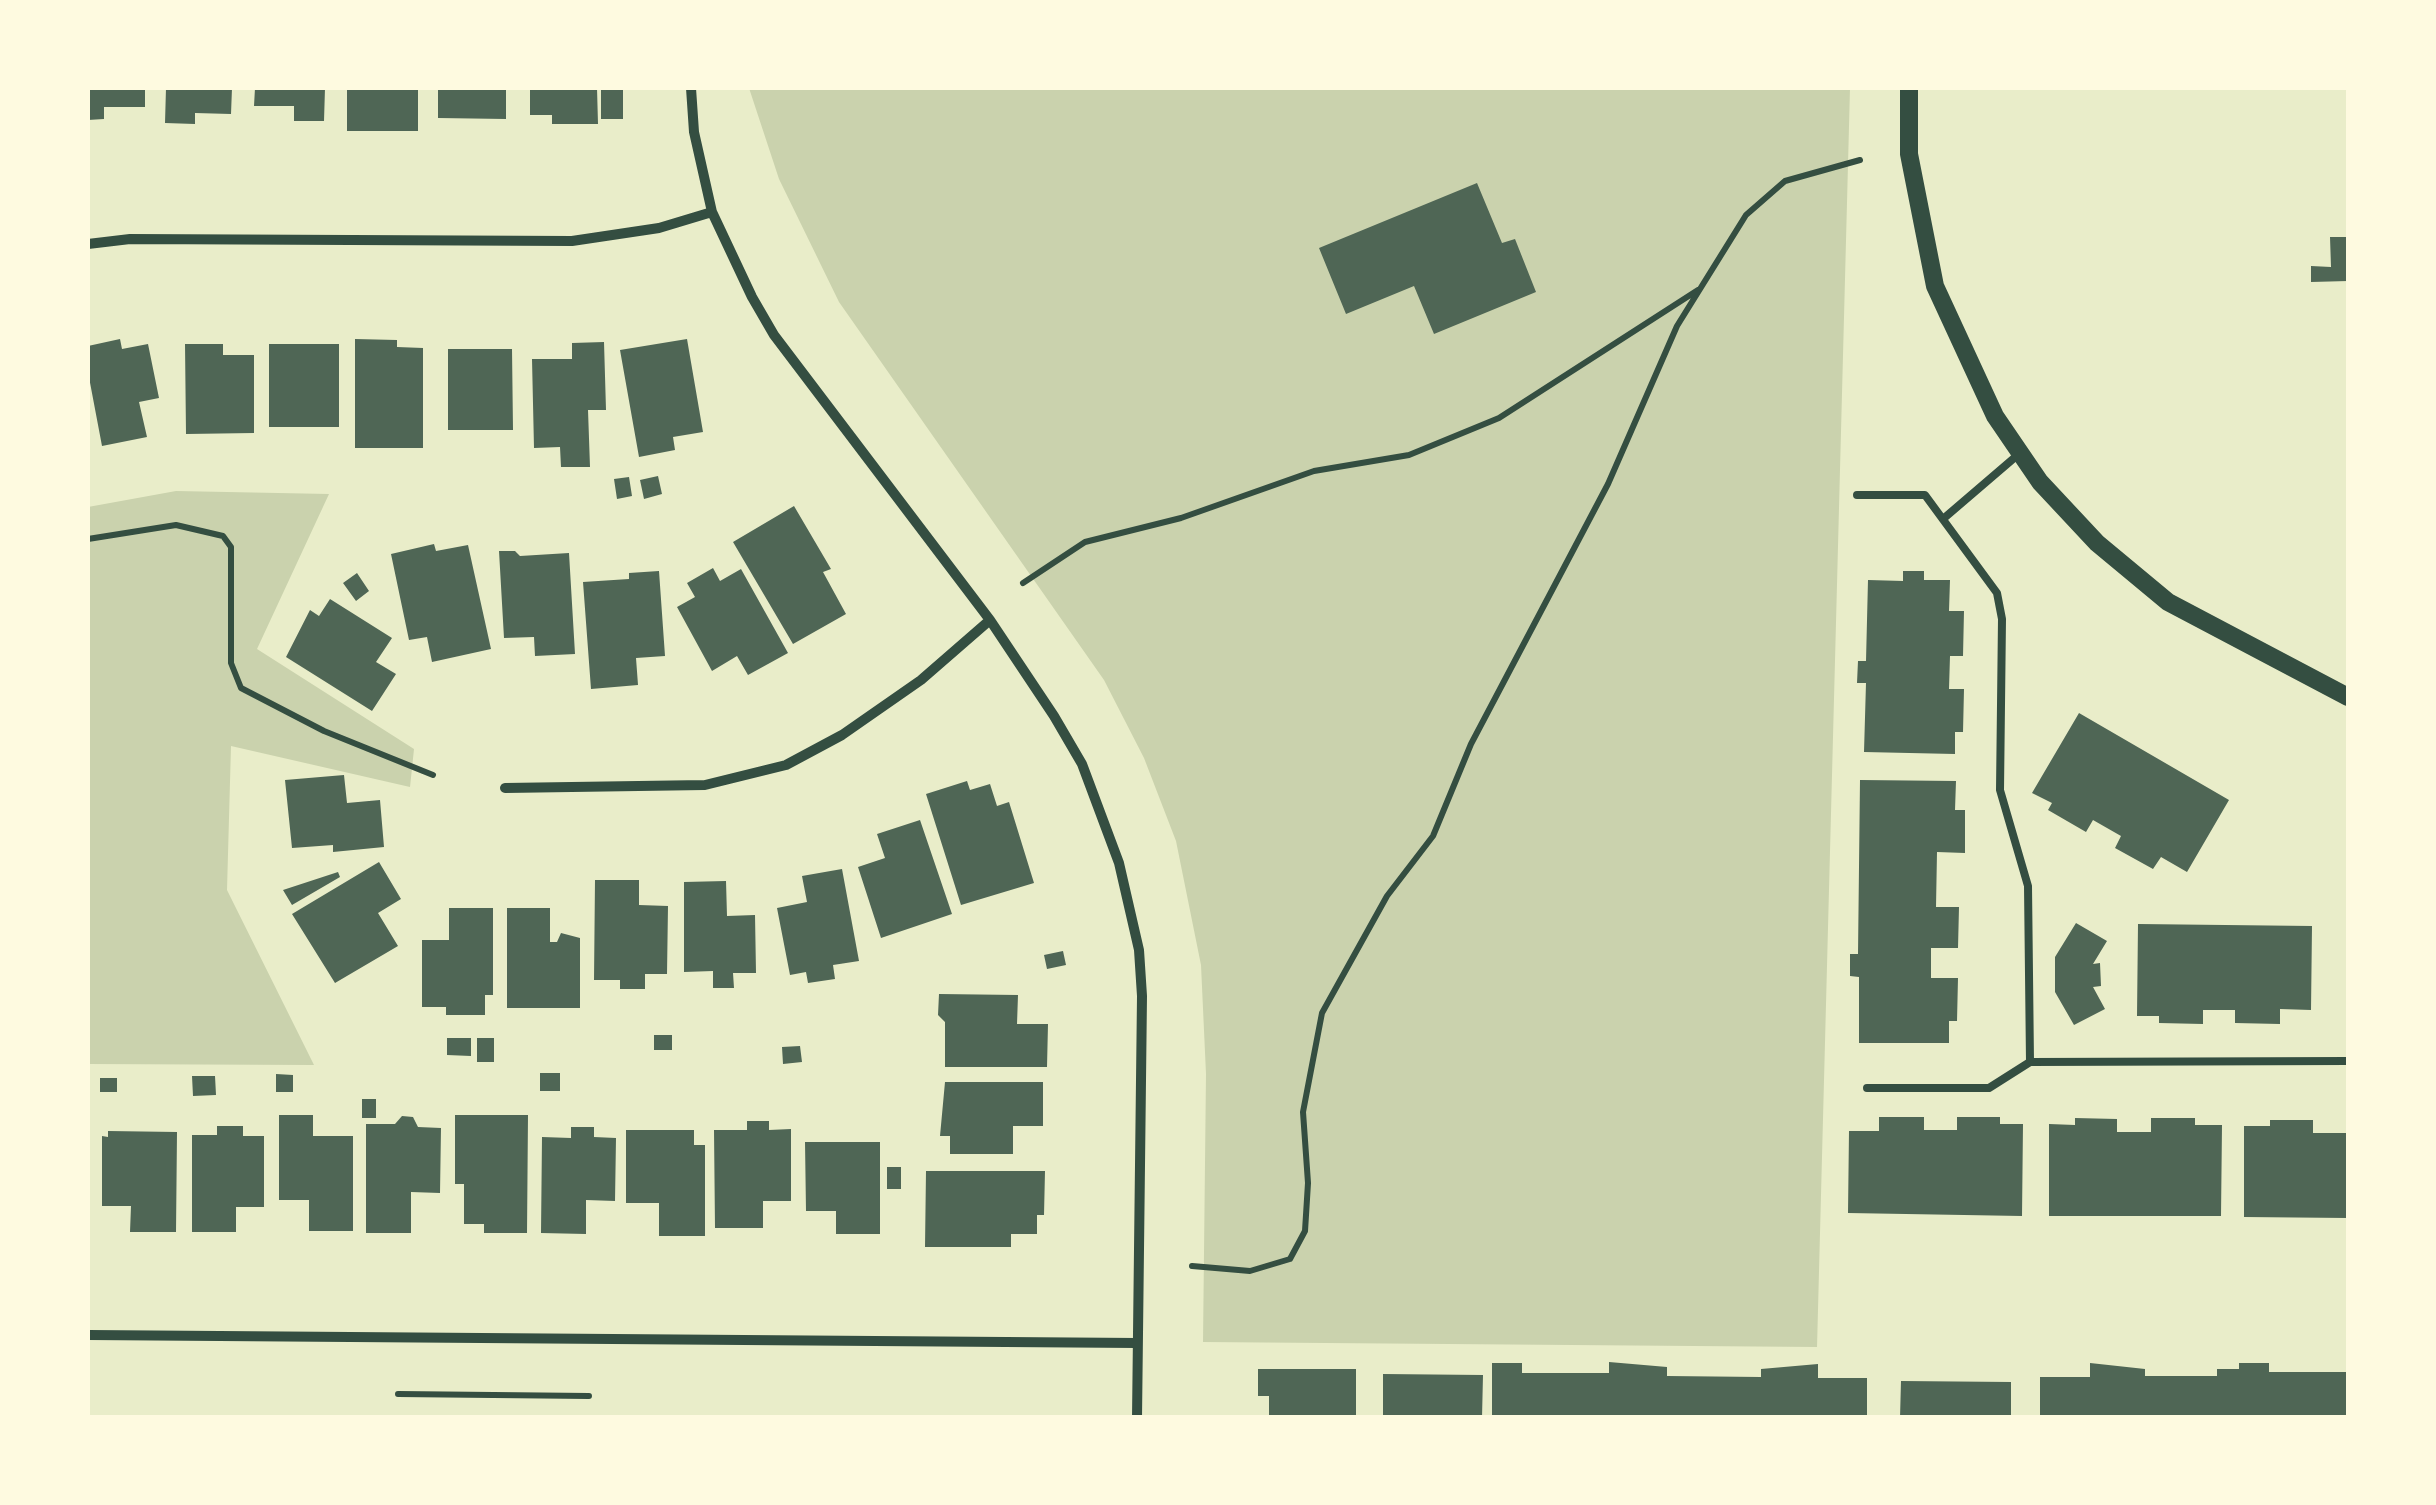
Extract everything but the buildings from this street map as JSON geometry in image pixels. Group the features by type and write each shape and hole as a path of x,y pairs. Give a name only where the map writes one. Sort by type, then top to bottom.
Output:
{"street":[{"path":"691,88 694,132 712,212 774,335 990,620 1082,764 1131,905 1142,996 1136,1418"},
{"path":"1909,88 1909,154 1934,286 1960,350 2020,453 2097,543 2168,602 2348,697"},
{"path":"88,244 130,239 572,241 658,228 712,212"},
{"path":"505,788 705,785 786,765 842,735 921,680 990,620"},
{"path":"88,1335 1137,1343"}],"lane":[{"path":"1943,519 2020,453"},
{"path":"1857,495 1925,495 1997,593 2002,619 2000,790 2028,886 2030,1062"},
{"path":"1867,1088 1989,1088 2030,1062 2348,1061"}],"path":[{"path":"1192,1266 1250,1271 1290,1259 1305,1231 1308,1184 1303,1112 1322,1012 1387,896 1432,836 1472,744 1608,484 1678,326 1699,289 1746,215 1784,181 1860,160"},
{"path":"1023,583 1086,542 1181,518 1314,471 1409,456 1499,418 1699,289"},
{"path":"88,539 176,525 224,536 231,547 232,672 241,688 324,731 434,775"},
{"path":"398,1394 589,1396"}],"green space":[{"path":"749,88 1850,88 1817,1347 1203,1342 1206,1074 1201,965 1176,841 1144,758 1104,680 839,302 779,179"},
{"path":"176,491 329,494 257,649 414,749 410,787 231,746 227,890 314,1065 88,1064 88,507"}]}
